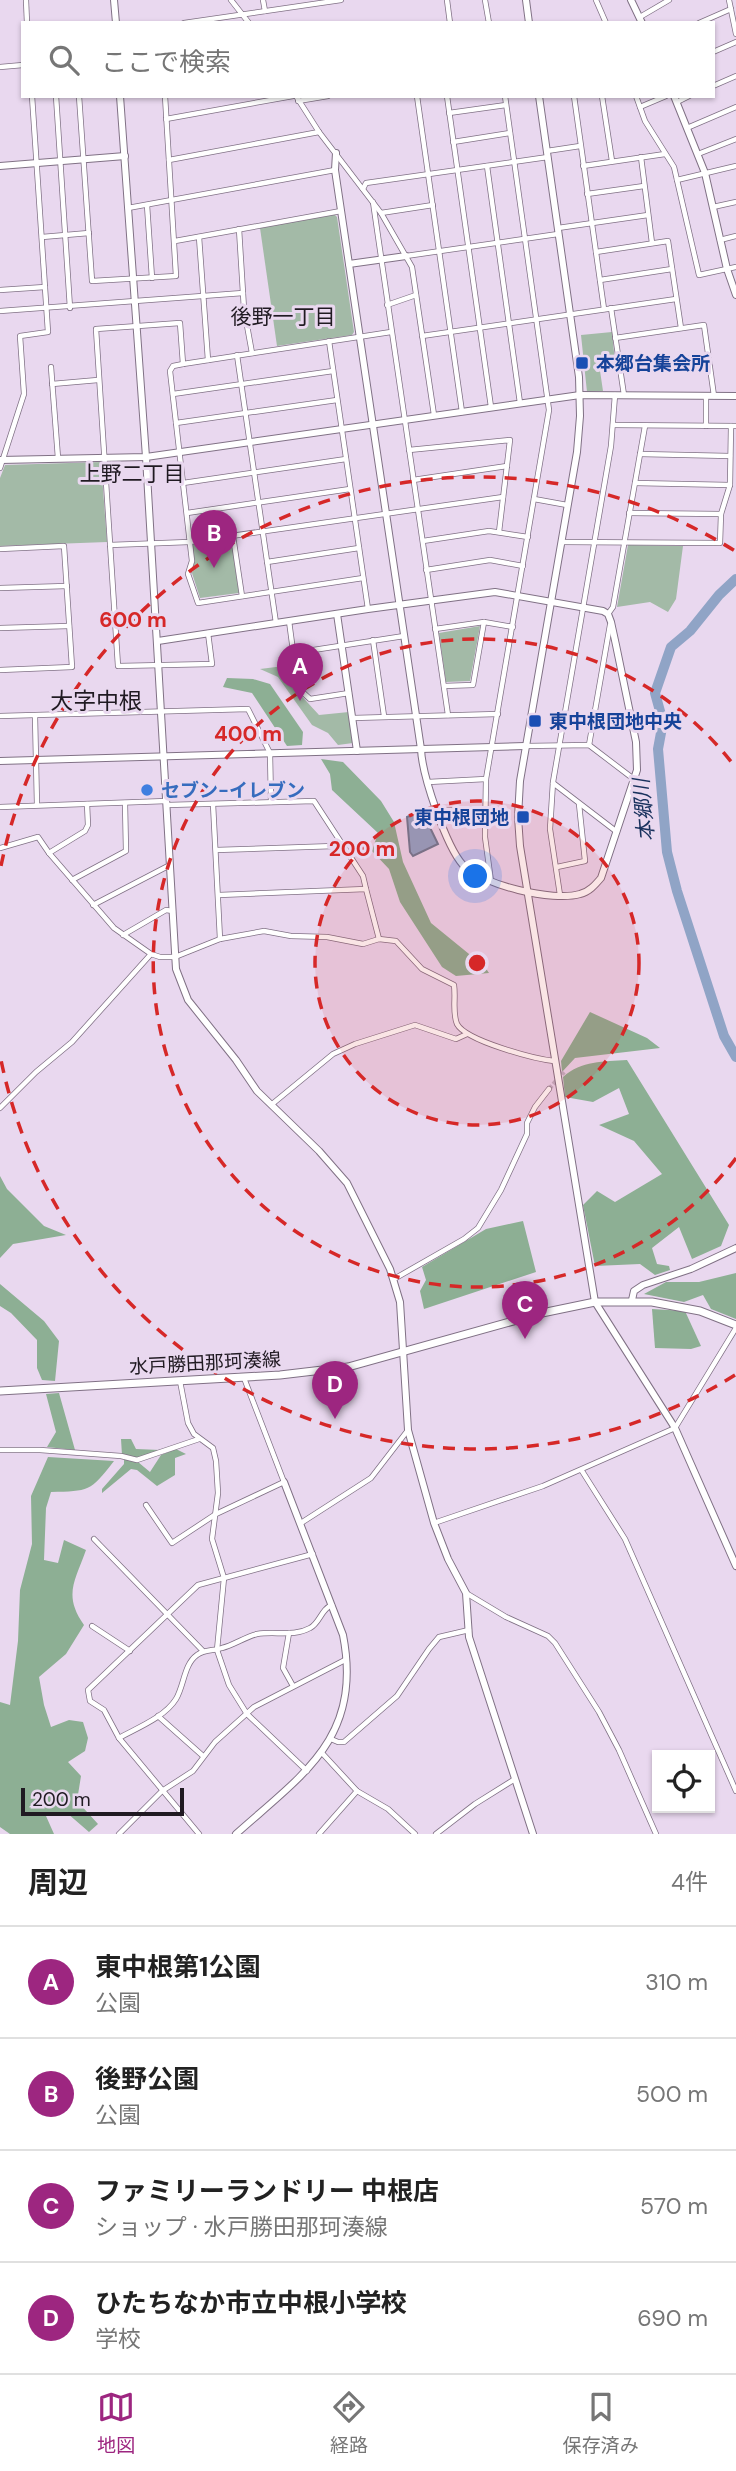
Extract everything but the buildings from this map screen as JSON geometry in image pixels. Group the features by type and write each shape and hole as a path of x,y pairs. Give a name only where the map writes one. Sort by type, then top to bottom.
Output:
{"main road":[{"name":"水戸勝田那珂湊線","path":"0,1391 310,1373 348,1367 566,1307 595,1302 652,1302 700,1311 736,1326"}],"street":[{"path":"26,0 27,21"},
{"path":"114,0 116,21"},
{"path":"230,0 248,21"},
{"path":"263,0 265,11"},
{"path":"197,21 341,0"},
{"path":"447,0 450,21"},
{"path":"485,0 489,21"},
{"path":"526,0 529,21"},
{"path":"596,0 605,21"},
{"path":"631,0 639,21 670,1"},
{"path":"729,0 736,34"},
{"path":"704,21 731,9"},
{"path":"715,51 736,42"},
{"path":"0,67 21,65"},
{"path":"715,85 736,76"},
{"path":"32,98 48,332 20,336 24,394 1,463 146,457 580,395 736,396"},
{"path":"56,98 70,308"},
{"path":"79,98 92,281 176,276 165,98"},
{"path":"120,98 158,641 176,969 188,1000 257,1091 347,1183 394,1279 400,1302 408,1430 434,1523 466,1594 469,1637 533,1834"},
{"path":"166,119 296,98 382,213 412,267 433,415"},
{"path":"417,98 463,412"},
{"path":"447,98 491,407"},
{"path":"491,882 485,837 486,779 519,596 549,399 505,98"},
{"path":"540,98 580,395 579,434 520,781 518,831 526,892 595,1302 675,1428 736,1566"},
{"path":"573,98 604,309"},
{"path":"602,98 612,161"},
{"path":"637,98 645,121 674,167 699,275 736,267"},
{"path":"640,107 661,98"},
{"path":"675,99 705,173 727,269 736,295"},
{"path":"449,113 506,105"},
{"path":"687,128 736,107"},
{"path":"169,160 319,132"},
{"path":"453,142 510,133"},
{"path":"698,155 736,139"},
{"path":"363,189 366,183 515,162 580,146"},
{"path":"336,153 335,170 427,782 457,858 471,873 526,892 560,896 580,894 595,886 605,868 636,780 638,754 609,618"},
{"path":"583,166 666,154"},
{"path":"0,166 125,156"},
{"path":"641,157 652,243"},
{"path":"487,166 520,403"},
{"path":"677,180 736,166"},
{"path":"128,208 335,170"},
{"path":"587,194 644,186"},
{"path":"373,202 448,715"},
{"path":"713,207 736,202"},
{"path":"147,205 152,278"},
{"path":"382,213 433,205"},
{"path":"175,241 341,211"},
{"path":"349,264 526,239 591,223 648,215"},
{"path":"239,229 243,293 252,353"},
{"path":"42,237 89,233"},
{"path":"720,240 736,236"},
{"path":"199,237 208,360"},
{"path":"596,252 668,241 681,328"},
{"path":"600,280 672,270"},
{"path":"0,290 45,287"},
{"path":"0,312 243,293"},
{"path":"387,304 416,295"},
{"path":"422,336 676,299"},
{"path":"611,308 624,395"},
{"path":"183,364 180,323 96,329 118,666 212,664 208,633"},
{"path":"615,338 704,325 714,396"},
{"path":"363,578 198,603 188,574 192,561 170,371 173,366 183,364 391,332"},
{"path":"329,341 368,609"},
{"path":"237,355 276,623"},
{"path":"620,368 709,356"},
{"path":"51,367 58,459"},
{"path":"173,394 333,371"},
{"path":"52,384 98,380"},
{"path":"560,896 550,829 552,782 613,425 615,395"},
{"path":"706,396 706,426"},
{"path":"176,423 337,400"},
{"path":"561,542 720,543 721,514 730,485 733,426 613,425"},
{"path":"589,745 609,618 614,607 645,426"},
{"path":"409,450 510,440 499,532"},
{"path":"640,454 730,456"},
{"path":"183,483 346,459"},
{"path":"413,480 507,466"},
{"path":"635,483 730,485"},
{"path":"187,513 350,489"},
{"path":"110,545 189,542 503,497"},
{"path":"534,499 567,505"},
{"path":"629,513 721,514"},
{"path":"423,541 489,531 528,537"},
{"path":"233,536 243,596"},
{"path":"0,549 64,546 72,667 0,670"},
{"path":"267,562 359,548"},
{"path":"426,569 490,560 523,566"},
{"path":"0,588 67,586"},
{"path":"158,641 484,592 583,607 609,618"},
{"path":"337,614 358,751"},
{"path":"289,621 298,688 310,699 349,693"},
{"path":"435,629 484,622 513,627"},
{"path":"444,686 473,685 484,622"},
{"path":"0,628 69,626"},
{"path":"294,653 404,636"},
{"path":"373,640 384,716"},
{"path":"0,716 248,709 270,753 271,802"},
{"path":"353,718 498,714"},
{"path":"35,716 37,805"},
{"path":"0,761 589,745 636,780"},
{"path":"427,782 486,779"},
{"path":"552,782 617,832"},
{"path":"0,807 314,801 363,876 379,939"},
{"path":"72,880 125,850 125,803"},
{"path":"49,853 85,831 88,825 88,804"},
{"path":"213,804 220,939"},
{"path":"556,867 585,861 579,804"},
{"path":"438,811 485,808"},
{"path":"0,848 38,837 93,905 123,935 160,957 175,957 220,939 264,931 291,936 327,937 363,944 379,939 396,940 422,969 452,983 457,1022 461,1029 518,1054 554,1061"},
{"path":"216,850 335,846 341,843"},
{"path":"93,905 171,864"},
{"path":"219,895 366,889"},
{"path":"123,935 166,910 173,911"},
{"path":"0,1108 36,1072 72,1042 151,954"},
{"path":"271,1105 333,1054 355,1044 415,1025 456,1039 467,1033"},
{"path":"394,1279 464,1239 478,1228 501,1190 527,1134 527,1123 535,1107 550,1088"},
{"path":"632,1300 634,1291 643,1285 691,1269 736,1248"},
{"path":"434,1523 543,1486 675,1428 736,1326"},
{"path":"236,1834 307,1771 331,1739 344,1699 347,1660 343,1635 244,1377"},
{"path":"180,1381 188,1423 215,1454 218,1479 213,1547 224,1578 217,1650 229,1685 247,1714 307,1771"},
{"path":"301,1523 371,1478 408,1430"},
{"path":"0,1450 40,1450 121,1456 138,1460 199,1438"},
{"path":"582,1470 625,1539 736,1791"},
{"path":"146,1505 172,1543 216,1514 284,1482"},
{"path":"94,1539 203,1651"},
{"path":"199,1834 119,1738 104,1710 90,1700 88,1690 198,1585 313,1554"},
{"path":"466,1594 506,1617 548,1636 555,1643 599,1712 656,1834"},
{"path":"119,1738 158,1716 177,1698 192,1659 203,1651 217,1650 254,1635 289,1633 312,1628 327,1607 332,1605"},
{"path":"92,1626 130,1651"},
{"path":"331,1739 344,1742 397,1696 439,1637 469,1630"},
{"path":"289,1633 283,1668 293,1686"},
{"path":"118,1834 162,1791 193,1771 215,1742 254,1707 347,1660"},
{"path":"158,1716 204,1756"},
{"path":"322,1753 358,1791 388,1809 415,1834"},
{"path":"436,1834 475,1804 515,1779"},
{"path":"320,1834 358,1791"}],"green space":[{"path":"334,214 337,217 354,332 352,335 277,346 260,228"},
{"path":"612,332 615,362 599,364 603,391 587,392 581,335"},
{"path":"101,462 107,542 0,546 0,478 5,465"},
{"path":"231,538 239,593 200,598 192,573 192,544"},
{"path":"628,545 683,546 676,599 668,612 650,602 617,607"},
{"path":"480,626 470,681 446,682 439,633"},
{"path":"292,665 296,690 319,715 349,712 353,743 338,745 328,733 312,725 278,677 260,669"},
{"path":"227,678 253,679 270,684 303,732 302,745 287,746 252,693 223,687"},
{"path":"321,759 343,762 381,801 394,822 403,862 431,923 489,973 456,976 442,967 400,902 389,869 372,851 378,833 332,790 330,774"},
{"path":"590,1012 647,1038 660,1048 575,1058 562,1072 561,1061"},
{"path":"627,1060 729,1225 721,1246 692,1259 679,1227 652,1248 657,1264 669,1266 670,1270 655,1275 640,1264 595,1266 583,1205 597,1191 615,1202 662,1174 634,1141 599,1125 629,1114 619,1088 593,1102 565,1097 563,1077 570,1071 593,1063"},
{"path":"0,1176 7,1189 44,1226 66,1235 13,1244 0,1258"},
{"path":"523,1221 536,1272 424,1309 420,1291 426,1280 422,1267 486,1229"},
{"path":"736,1273 736,1319 711,1309 703,1295 684,1302 644,1294 666,1282 699,1282"},
{"path":"0,1284 44,1321 59,1341 55,1381 42,1380 37,1368 37,1340 11,1313 0,1306"},
{"path":"652,1309 685,1311 701,1346 691,1349 655,1348"},
{"path":"59,1393 75,1450 47,1447 56,1432 46,1394"},
{"path":"121,1439 131,1439 136,1449 160,1450 139,1459 122,1455"},
{"path":"176,1449 186,1454 175,1458 175,1475 157,1486 137,1470 131,1469 102,1493 102,1489 124,1464 124,1459 138,1462 150,1472 161,1455"},
{"path":"48,1457 114,1461 88,1488 51,1492 46,1508 44,1560 58,1563 64,1540 86,1550 73,1588 74,1605 84,1625 66,1654 39,1677 51,1727 69,1720 83,1722 88,1738 85,1751 68,1762 81,1776 77,1801 98,1824 89,1832 67,1813 46,1816 54,1834 10,1834 0,1827 0,1702 10,1705 18,1641 20,1590 32,1544 31,1496"}],"water":[{"path":"422,811 438,844 413,856 410,852 407,817"}],"waterway":[{"name":"本郷川","path":"736,579 719,595 690,631 671,647 655,693 663,722 658,749 667,852 724,1036 736,1057"}],"tunnel":[{"path":"549,1089 564,1072"}],"place":[{"name":"本郷台集会所","path":"582,363"},
{"name":"後野公園","path":"214,568"},
{"name":"東中根第1公園","path":"300,701"},
{"name":"東中根団地中央","path":"535,721"},
{"name":"セブン-イレブン","path":"147,790"},
{"name":"東中根団地","path":"523,817"},
{"name":"ファミリーランドリー 中根店","path":"525,1339"},
{"name":"ひたちなか市立中根小学校","path":"335,1419"}],"district":[{"name":"後野一丁目","path":"283,317"},
{"name":"上野二丁目","path":"132,474"},
{"name":"大字中根","path":"96,701"}]}
